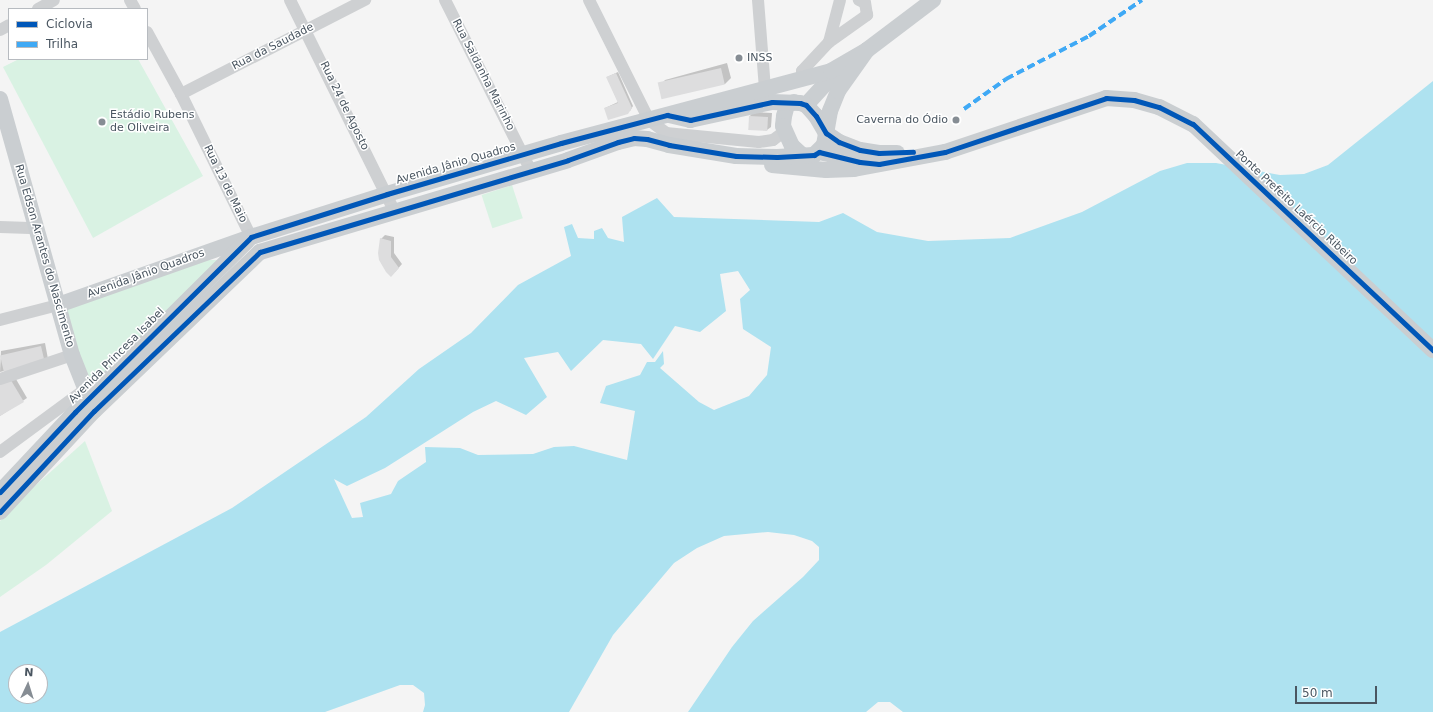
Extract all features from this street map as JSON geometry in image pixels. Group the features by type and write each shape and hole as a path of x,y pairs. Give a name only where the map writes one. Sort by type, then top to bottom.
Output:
{"main road":[{"path":"769,95 802,79 831,70 867,50 933,0"},
{"path":"736,156 802,156 814,155 819,152 824,145 830,111 838,91 867,50"},
{"path":"802,156 792,146 785,131 784,116 787,105 800,104 818,90 849,59"},
{"path":"802,79 818,90 830,111"},
{"path":"769,95 788,96 818,90"},
{"name":"Avenida Jânio Quadros","path":"58,305 251,237 387,194 561,143 667,115 769,95"},
{"path":"769,95 800,104 816,116 826,133 839,142 860,150 879,153 945,152"},
{"name":"Ponte Prefeito Laércio Ribeiro","path":"945,152 1106,98 1134,100 1159,107 1193,124 1433,350"},
{"name":"Rua Edson Arantes do Nascimento","path":"0,99 38,228 72,355 89,400"},
{"path":"260,252 568,160 618,142 634,138 691,142 769,165 826,170 854,169 945,152"},
{"path":"561,143 568,160"},
{"path":"819,152 860,162 879,164"},
{"name":"Rua 13 de Maio","path":"251,237 260,252"},
{"name":"Avenida Princesa Isabel","path":"0,492 251,237"},
{"name":"Avenida Princesa Isabel","path":"0,512 89,400 260,252"}],"street":[{"path":"40,8 54,0"},
{"name":"Rua 24 de Agosto","path":"290,0 395,212"},
{"name":"Rua da Saudade","path":"181,94 365,0"},
{"name":"Rua Saldanha Marinho","path":"445,0 531,171"},
{"path":"590,0 649,120 666,133 691,142 759,142 773,140 785,131"},
{"path":"758,0 769,95"},
{"path":"829,42 840,0"},
{"path":"802,79 802,71 829,42 867,15 865,3 859,0"},
{"name":"Rua 13 de Maio","path":"148,34 181,94 251,237"},
{"path":"0,227 38,228"},
{"path":"0,320 58,305"},
{"path":"0,379 72,355"},
{"path":"0,452 89,400"}],"green space":[{"name":"Estádio Rubens de Oliveira","path":"17,60 139,60 203,176 93,238 3,67"},
{"path":"512,185 523,218 492,228 482,195"},
{"path":"199,260 220,260 87,392 58,306"},
{"path":"85,441 112,511 46,565 0,597 0,521 36,485"}],"water":[{"path":"1433,81 1433,712 903,712 890,702 878,702 866,712 688,712 732,647 753,621 803,577 819,560 819,547 812,541 794,535 768,532 724,536 697,548 674,563 613,635 569,712 423,712 425,705 424,693 413,685 400,685 325,712 0,712 0,632 232,508 366,417 419,369 471,333 518,285 571,256 564,227 572,224 578,238 594,239 594,231 602,228 608,238 624,242 622,217 657,198 674,217 819,222 843,213 877,232 928,241 1010,238 1082,212 1160,171 1187,163 1216,163 1280,175 1304,174 1328,165","holes":["738,271 750,290 740,299 743,329 771,347 767,375 749,396 714,410 699,402 660,368 664,364 663,351 655,362 647,362 640,375 606,386 600,403 635,411 627,460 574,446 554,447 533,454 478,455 460,448 425,447 426,462 398,481 391,494 360,503 363,517 352,518 334,479 347,486 385,468 473,412 496,401 526,415 547,397 524,358 558,352 571,371 603,340 641,344 653,359 675,326 700,332 726,311 720,274"]}],"building":[{"path":"721,68 725,85 661,99 658,83"},
{"path":"616,73 632,108 628,114 608,120 604,108 618,103 606,77"},
{"path":"749,116 768,117 767,131 748,130"},
{"path":"380,238 391,241 391,257 399,268 391,277 386,272 379,260 378,253"},
{"path":"41,346 45,364 4,373 0,355"},
{"path":"9,377 24,402 0,416 0,382"}],"marked path":[{"path":"964,109 1006,79 1089,36 1142,0"}],"cycle path":[{"path":"0,512 94,411 260,252 568,160 618,142 634,138 647,139 669,145 736,156 777,157 814,155 819,152 860,162 879,164 945,152 1106,98 1134,100 1159,107 1193,124 1433,350"},
{"path":"0,492 75,412 251,237 387,194 561,143 667,115 690,120 772,102 800,103 806,105 816,116 826,133 839,142 860,150 879,153 913,152"}],"place":[{"name":"INSS","path":"739,58"},
{"name":"Caverna do Ódio","path":"956,120"},
{"name":"Estádio Rubens de Oliveira","path":"102,122"}]}
